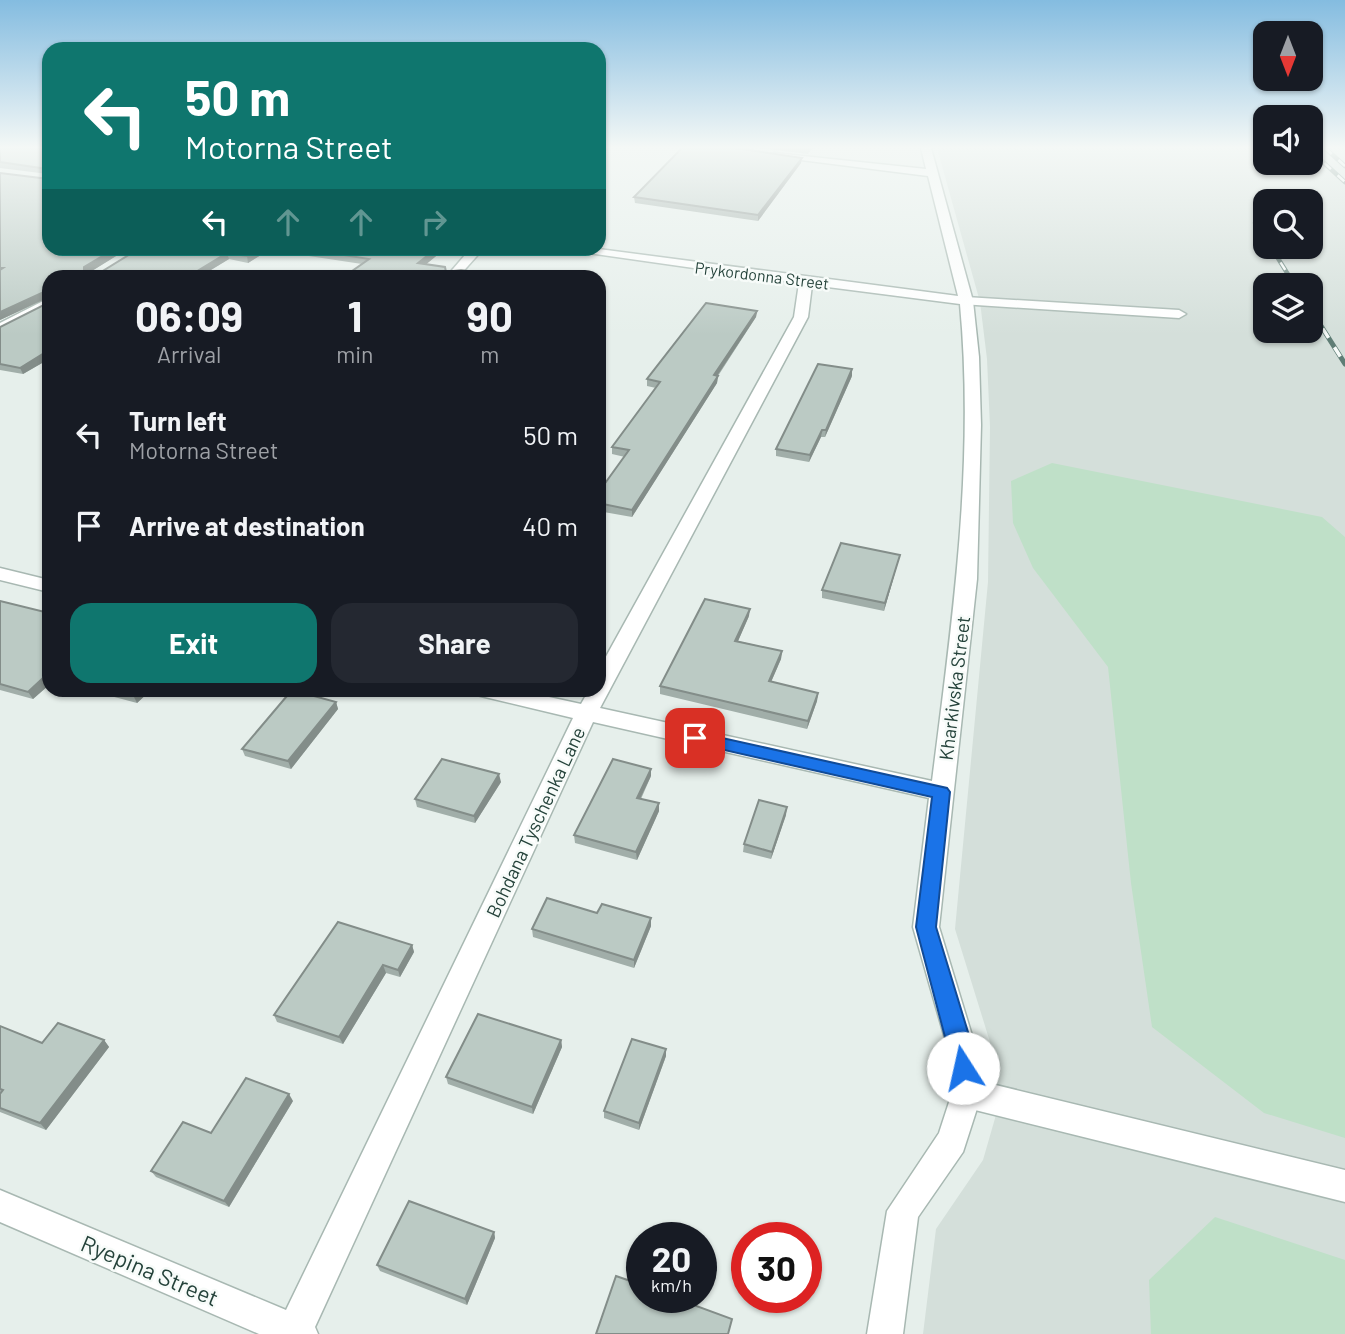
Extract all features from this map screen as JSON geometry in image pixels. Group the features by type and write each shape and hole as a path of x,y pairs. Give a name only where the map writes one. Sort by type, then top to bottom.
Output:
{"street":[{"name":"Kharkivska Street","path":"885,1334 903,1211 952,1141 967,1093 960,1042 926,927 967,579 973,425 972,357 966,301 942,210"},
{"name":"Prykordonna Street","path":"606,254 966,301 1180,314"},
{"path":"458,270 471,256"},
{"name":"Bohdana Tyschenka Lane","path":"606,677 801,317 806,281"},
{"path":"0,329 42,306"},
{"path":"0,574 42,584"},
{"path":"514,697 941,792"},
{"name":"Bohdana Tyschenka Lane","path":"295,1333 595,697"},
{"path":"967,1093 1345,1186"},
{"name":"Ryepina Street","path":"0,1206 295,1333"}],"shaded area":[{"path":"954,210 1253,210 1253,259 1323,259 1323,210 1345,210 1345,1334 923,1334 936,1229 983,1160 1000,1101 990,1042 955,929 988,582 990,427 987,359 980,302"}],"green space":[{"path":"1052,463 1322,517 1345,537 1345,1138 1264,1113 1152,1027 1131,883 1108,667 1033,568 1013,523 1011,481"},
{"path":"1215,1217 1345,1260 1345,1334 1151,1334 1149,1280"}],"building":[{"path":"0,210 42,210 42,256 103,256 84,267 84,270 42,270 42,293 0,312 0,270 3,268 0,268"},
{"path":"725,210 762,210 758,215"},
{"path":"127,256 222,256 199,270 104,270"},
{"path":"350,256 427,256 418,263 445,267 446,270 353,270 369,259"},
{"path":"706,303 757,311 714,375 718,376 632,510 606,505 606,482 629,450 612,447 660,382 647,379"},
{"path":"42,306 42,354 20,368 0,364 0,327"},
{"path":"818,364 852,369 826,430 822,430 810,455 776,449"},
{"path":"841,543 900,555 885,603 822,590"},
{"path":"705,599 750,609 735,641 782,651 769,681 818,693 808,721 660,686"},
{"path":"0,601 42,611 42,679 28,692 0,684"},
{"path":"286,697 318,697 336,702 288,761 242,749"},
{"path":"442,759 499,774 474,816 415,799"},
{"path":"613,759 651,769 637,798 659,803 636,852 574,835"},
{"path":"759,800 787,807 772,852 744,844"},
{"path":"547,898 597,913 602,904 651,918 634,960 532,929"},
{"path":"338,922 412,945 398,970 383,965 339,1037 274,1015"},
{"path":"478,1014 561,1040 532,1107 446,1077"},
{"path":"58,1023 104,1040 40,1123 0,1108 0,1094 3,1090 0,1089 0,1026 42,1043"},
{"path":"632,1039 666,1049 639,1123 604,1111"},
{"path":"246,1078 289,1094 224,1201 151,1171 183,1122 211,1133"},
{"path":"409,1201 494,1232 465,1299 377,1265"},
{"path":"616,1276 626,1279 626,1313 716,1313 732,1319 728,1334 596,1334"}],"railway":[{"path":"1278,259 1287,273"},
{"path":"1323,329 1345,364"}],"route":[{"path":"695,738 941,792 926,927 960,1042 963,1068"}]}
